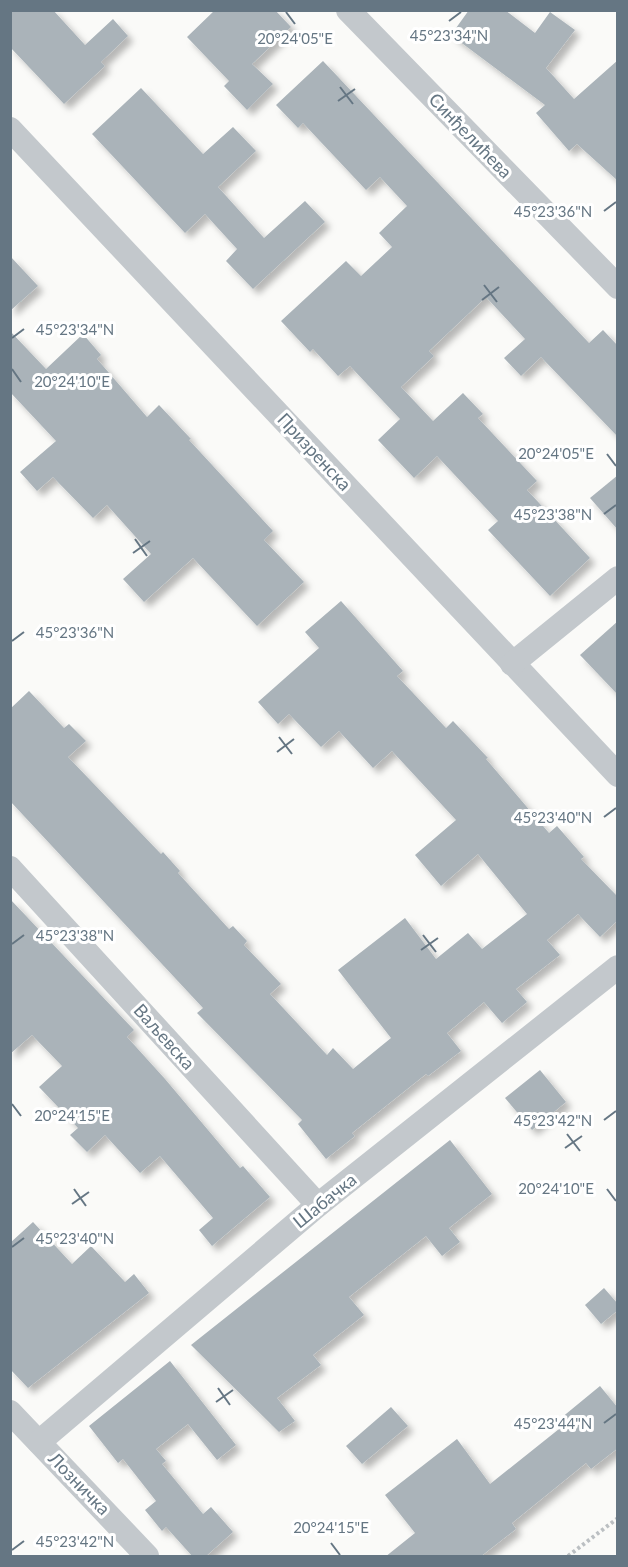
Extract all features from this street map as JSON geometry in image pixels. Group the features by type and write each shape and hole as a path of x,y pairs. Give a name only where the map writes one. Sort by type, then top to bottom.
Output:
{"street":[{"name":"Синђелићева","path":"348,10 618,287"},
{"name":"Призренска","path":"10,129 618,776"},
{"path":"512,664 618,578"},
{"name":"Ваљевска","path":"10,868 318,1205"},
{"name":"Шабачка","path":"39,1442 318,1205 618,967"},
{"name":"Лозничка","path":"10,1412 147,1557"}],"path":[{"path":"568,1557 618,1518"}],"building":[{"path":"10,10 53,10 85,45 113,19 128,36 101,62 105,66 64,104 10,47"},
{"path":"215,10 275,10 291,27 252,64 273,84 247,110 224,86 229,81 187,37"},
{"path":"469,10 505,10 535,33 550,12 575,30 546,68 574,99 618,60 618,181 577,144 569,151 536,113 545,105 451,35"},
{"path":"323,61 589,343 603,330 618,346 618,437 541,357 521,376 504,358 525,339 486,297 429,351 434,356 401,387 433,421 463,393 483,414 478,418 537,481 527,490 590,558 550,596 488,530 498,521 437,456 414,478 378,440 400,419 350,366 338,376 313,349 310,352 281,321 346,261 361,276 392,247 379,233 407,206 380,177 366,190 303,123 298,128 276,105"},
{"path":"141,88 203,154 233,127 256,151 218,187 264,238 305,201 325,222 253,289 226,261 237,249 205,214 185,233 92,134"},
{"path":"10,256 38,286 10,311"},
{"path":"10,331 46,369 83,334 101,355 97,359 147,417 159,405 273,531 264,540 304,582 257,626 193,558 144,602 123,579 151,554 107,505 93,518 53,477 37,491 20,472 56,441 10,392"},
{"path":"618,475 618,530 590,498"},
{"path":"341,601 403,671 397,676 446,728 453,721 488,758 486,759 549,833 557,826 584,857 581,859 618,897 618,920 600,937 578,914 547,940 560,955 516,989 527,1002 502,1023 484,1002 447,1033 461,1051 428,1076 426,1074 352,1133 355,1136 326,1159 298,1124 302,1120 197,1013 203,1008 10,801 10,709 29,691 64,728 69,724 86,741 68,757 161,854 163,852 180,871 178,873 229,929 233,926 247,941 244,945 281,984 270,994 327,1055 333,1048 353,1069 391,1038 338,970 405,918 436,959 468,933 482,949 527,914 478,854 441,886 415,855 456,820 392,751 373,768 339,731 321,747 289,714 278,724 258,702 319,648 305,632"},
{"path":"618,621 618,695 580,655"},
{"path":"10,899 134,1030 127,1037 240,1168 243,1166 270,1197 212,1246 199,1230 213,1218 160,1156 140,1173 105,1135 87,1152 70,1135 78,1128 39,1087 62,1066 32,1035 10,1054"},
{"path":"540,1070 566,1102 532,1130 505,1098"},
{"path":"450,1140 492,1194 449,1228 460,1242 442,1256 426,1236 349,1297 364,1315 313,1355 321,1365 277,1398 295,1421 279,1432 191,1345"},
{"path":"33,1222 72,1264 91,1246 125,1282 134,1274 149,1293 28,1388 10,1369 10,1243"},
{"path":"604,1288 618,1304 618,1310 601,1324 585,1305"},
{"path":"170,1361 236,1445 217,1460 188,1424 156,1449 166,1461 162,1464 203,1514 211,1507 233,1532 205,1557 193,1557 166,1527 162,1531 145,1510 156,1501 123,1459 118,1463 89,1426"},
{"path":"600,1386 618,1408 618,1448 591,1469 586,1463 512,1523 516,1529 480,1557 385,1557 415,1533 385,1495 457,1439 490,1484 559,1429 555,1423"},
{"path":"391,1407 408,1426 362,1464 346,1446"}]}
